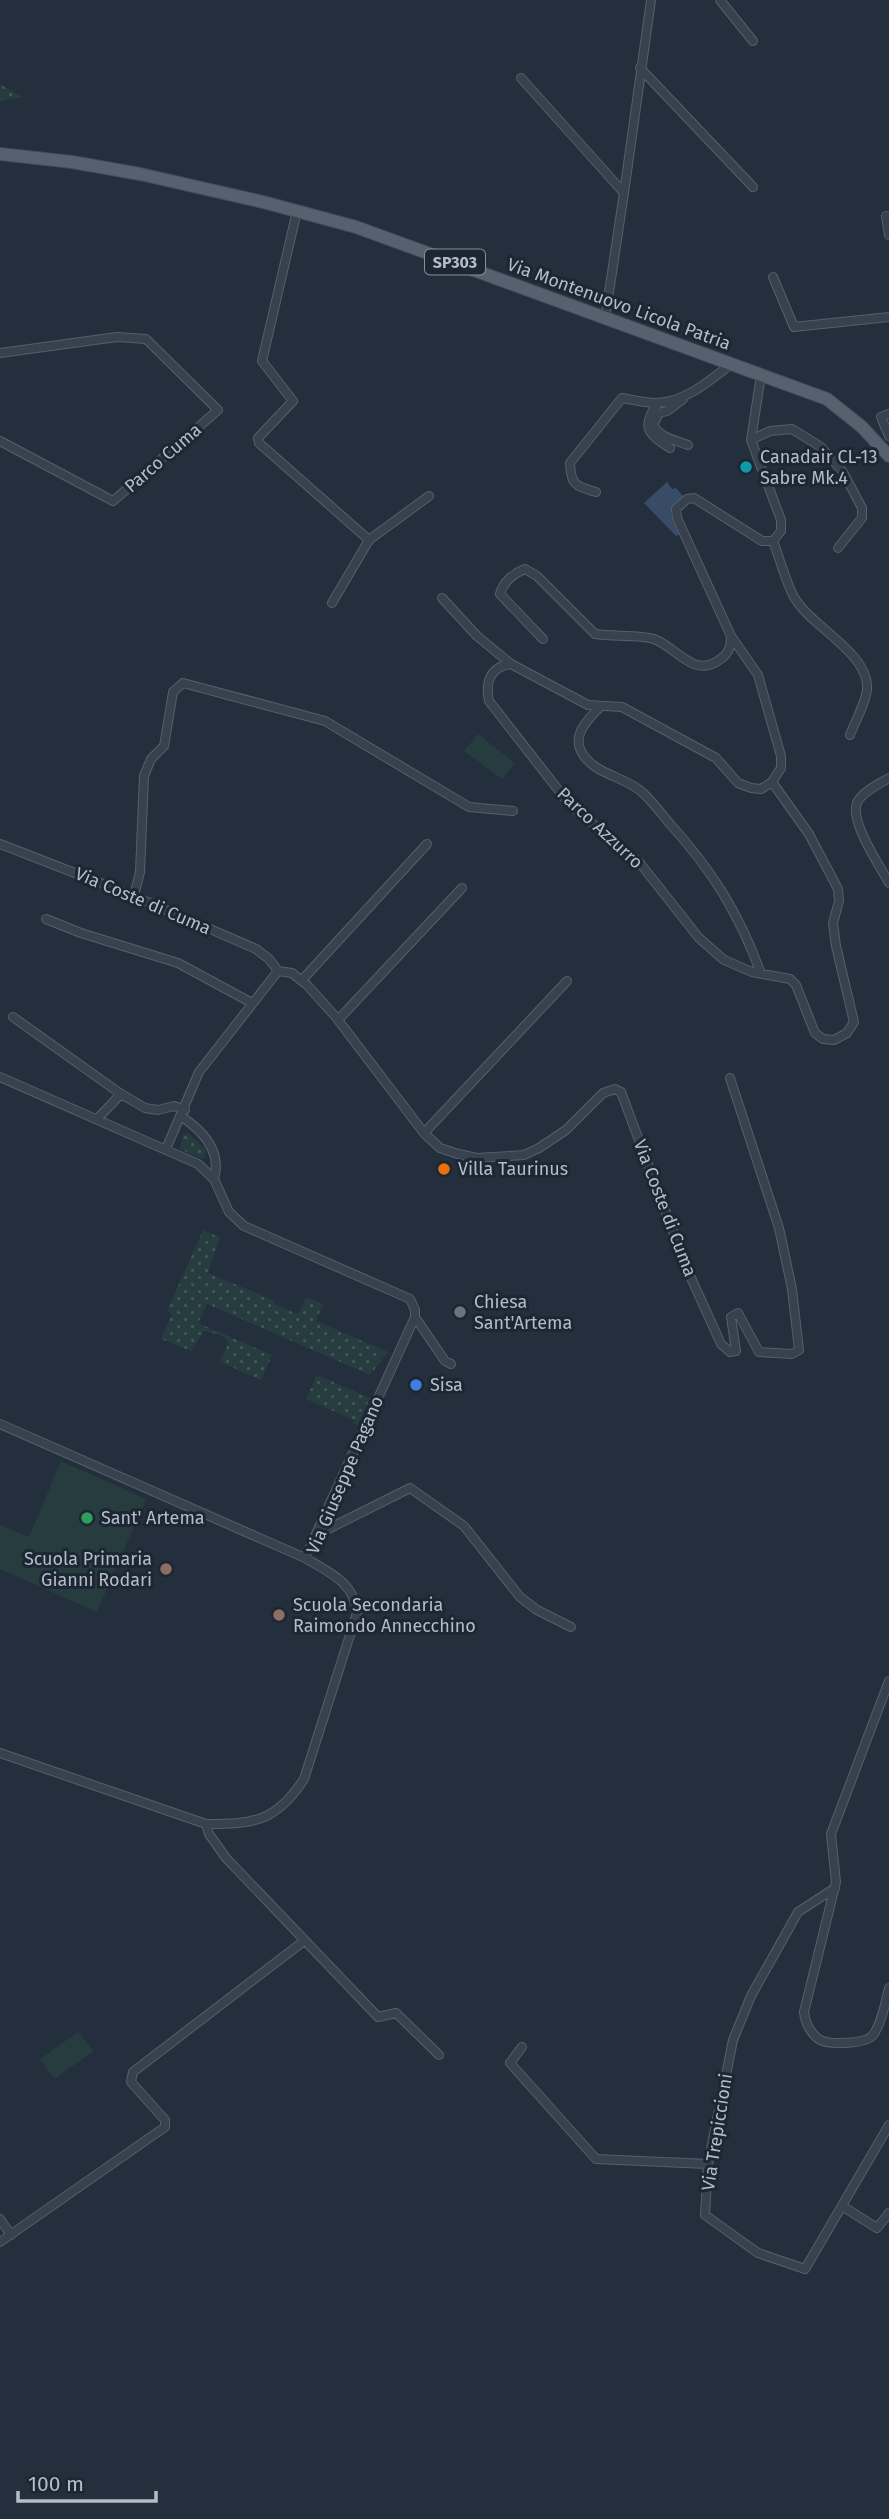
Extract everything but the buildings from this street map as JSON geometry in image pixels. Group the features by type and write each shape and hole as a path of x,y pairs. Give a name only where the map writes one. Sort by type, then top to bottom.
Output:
{"main road":[{"name":"Via Montenuovo Licola Patria","path":"0,154 72,162 140,174 356,227 827,399 887,447"}],"street":[{"path":"720,0 753,41"},
{"path":"605,318 650,1"},
{"path":"640,68 753,187"},
{"path":"521,78 624,193"},
{"path":"297,211 262,361 293,401 258,438 259,443 369,540"},
{"path":"886,216 889,235"},
{"path":"773,277 794,327 889,317"},
{"name":"Parco Cuma","path":"0,353 117,337 146,340 218,410 113,501 0,441"},
{"path":"596,492 577,486 570,477 570,463 622,398 658,403 674,400 707,383 731,363"},
{"path":"761,375 751,440 781,520 781,531 773,541"},
{"path":"688,444 666,437 657,432 653,425 654,418 659,413 675,407 689,392"},
{"path":"658,403 648,416 647,427 652,437 670,448"},
{"path":"887,447 881,417 889,414"},
{"path":"751,440 770,431 792,429 821,447 843,472 862,508 862,518 838,548"},
{"path":"332,603 369,540 429,496"},
{"path":"442,598 478,636 511,664 588,705 622,706 716,758 738,783 761,789 772,782 781,768 781,756 758,675 731,636 677,519 676,509 687,499 694,498 762,541 773,541"},
{"path":"773,541 794,597 806,613 856,659 864,672 867,688 850,735"},
{"path":"543,639 500,594 502,586 516,573 525,569 537,576 595,634 652,638 695,665 709,666 724,657 731,648 731,636"},
{"name":"Parco Azzurro","path":"511,664 500,665 489,676 486,686 489,701 570,805 639,863 699,938 724,960 761,974 790,979 796,985 815,1033 822,1039 834,1040 847,1032 854,1022 833,923 839,901 838,889 809,834 772,782"},
{"path":"134,896 140,872 144,776 151,760 164,746 173,692 183,683 325,721 470,807 513,811"},
{"path":"601,706 580,732 579,749 589,764 641,790 701,858 735,910 761,974"},
{"path":"889,778 860,797 855,814 861,831 889,883"},
{"name":"Via Coste di Cuma","path":"0,844 134,896 256,948 269,958 278,971 292,973 302,980 338,1020 424,1133 440,1148 477,1158 524,1155 566,1130 603,1093 615,1088 621,1092 687,1269 721,1344 730,1352 736,1351 731,1317 737,1313 759,1352 792,1354 799,1350 792,1289 779,1228 730,1079"},
{"path":"302,980 427,844"},
{"path":"338,1020 462,888"},
{"path":"46,919 178,963 252,1003"},
{"path":"166,1149 199,1072 278,971"},
{"path":"424,1133 567,981"},
{"path":"13,1017 145,1108 158,1110 174,1106 208,1141 215,1153 214,1179"},
{"path":"0,1077 198,1164 214,1179 223,1202 235,1220 244,1226 406,1296 413,1304 415,1317 445,1361 450,1364"},
{"path":"97,1119 121,1094"},
{"path":"198,1164 209,1161 215,1153"},
{"name":"Via Giuseppe Pagano","path":"0,1753 206,1824 238,1824 271,1815 295,1793 304,1779 357,1613 353,1596 336,1576 305,1558 415,1317"},
{"path":"0,1424 305,1558"},
{"path":"319,1529 326,1530 335,1526 410,1488 464,1526 520,1597 537,1610 571,1627"},
{"path":"889,1682 831,1834 836,1882 804,2012 805,2020 812,2032 828,2042 865,2042 878,2025 889,1988"},
{"path":"206,1824 209,1834 226,1858 378,2017 396,2013 439,2055"},
{"name":"Via Trepiccioni","path":"835,1888 799,1912 751,1996 733,2040 708,2164 705,2214 758,2253 805,2269 889,2125"},
{"path":"0,2242 165,2127 165,2120 131,2082 133,2072 303,1941"},
{"path":"522,2047 510,2063 596,2159 708,2164"},
{"path":"842,2206 877,2228 889,2213"},
{"path":"0,2219 11,2235"}],"green space":[{"path":"0,84 23,97 0,101"},
{"path":"478,734 515,763 502,779 464,751"},
{"path":"188,1133 206,1150 204,1158 180,1149 183,1134"},
{"path":"203,1230 220,1237 208,1273 275,1301 274,1304 298,1314 307,1297 323,1304 316,1321 388,1352 370,1375 207,1304 198,1323 272,1355 261,1380 220,1362 229,1342 221,1335 204,1331 191,1351 161,1339 172,1314 167,1311"},
{"path":"317,1375 370,1398 358,1426 353,1423 354,1420 306,1399"},
{"name":"Sant' Artema","path":"61,1461 146,1499 97,1612 0,1569 0,1525 29,1537"},
{"path":"78,2032 94,2051 54,2079 40,2059"}],"water":[{"path":"667,482 684,497 674,505 671,513 680,534 676,536 644,503"}],"place":[{"name":"Canadair CL-13 Sabre Mk.4","path":"746,467"},
{"name":"Villa Taurinus","path":"444,1169"},
{"name":"Chiesa Sant'Artema","path":"460,1312"},
{"name":"Sisa","path":"416,1385"},
{"name":"Sant' Artema","path":"87,1518"},
{"name":"Scuola Primaria Gianni Rodari","path":"166,1569"},
{"name":"Scuola Secondaria Raimondo Annecchino","path":"279,1615"}]}
